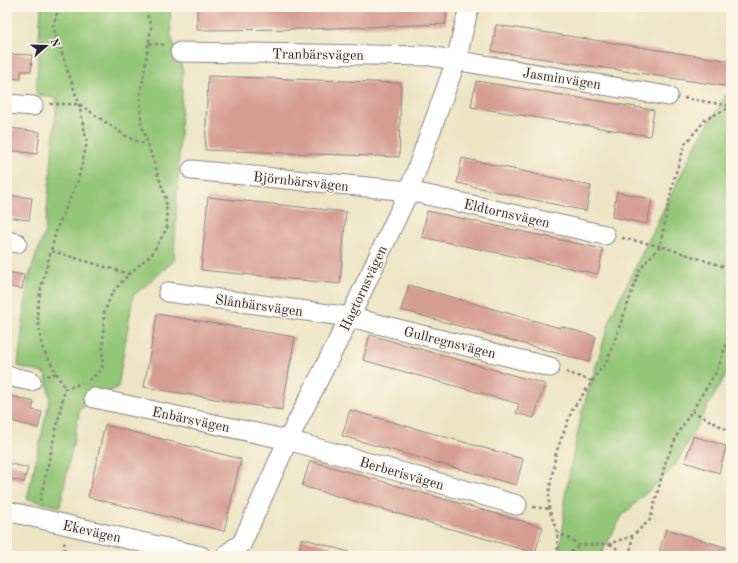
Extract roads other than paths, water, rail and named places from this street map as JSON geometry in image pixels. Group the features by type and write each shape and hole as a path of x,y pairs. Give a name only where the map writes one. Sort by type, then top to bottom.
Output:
{"street":[{"name":"Hagtornsvägen","path":"223,555 242,543 288,440 350,317 409,191 456,61 469,7"},
{"name":"Tranbärsvägen","path":"180,52 430,56 456,61"},
{"name":"Jasminvägen","path":"456,61 668,96"},
{"path":"7,104 33,106"},
{"name":"Björnbärsvägen","path":"192,170 409,191"},
{"name":"Eldtornsvägen","path":"409,191 605,235"},
{"name":"Slånbärsvägen","path":"168,292 350,317"},
{"name":"Gullregnsvägen","path":"350,317 550,366"},
{"path":"7,376 31,381"},
{"name":"Enbärsvägen","path":"94,398 288,440"},
{"name":"Berberisvägen","path":"288,440 517,505"},
{"name":"Ekevägen","path":"7,511 201,556"}]}
